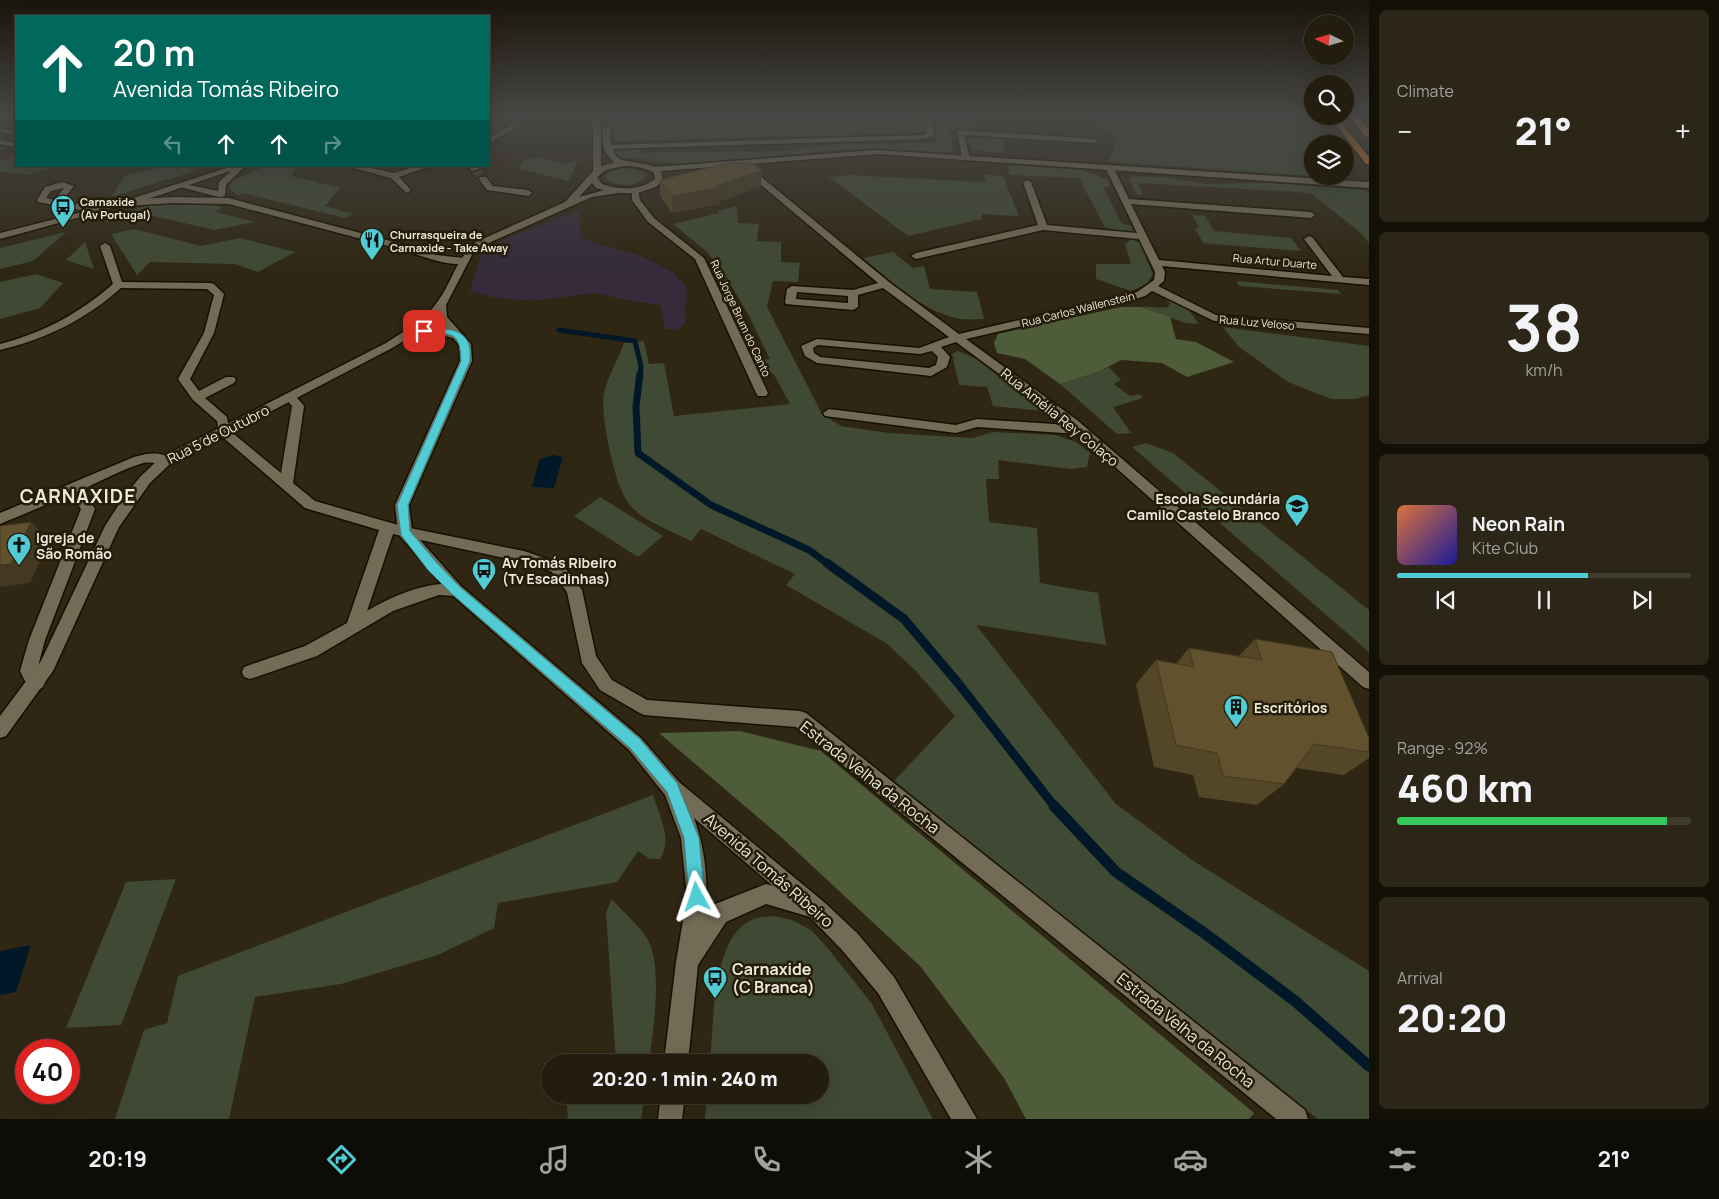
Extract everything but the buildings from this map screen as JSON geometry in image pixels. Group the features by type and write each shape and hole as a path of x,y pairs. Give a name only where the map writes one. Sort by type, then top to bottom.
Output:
{"street":[{"path":"595,165 595,175 599,186 616,190"},
{"path":"566,204 595,175 618,165"},
{"path":"642,165 658,172 659,180 649,187"},
{"path":"653,169 727,165"},
{"path":"693,176 736,165"},
{"name":"Rua Amélia Rey Colaço","path":"742,165 885,284 959,337 1081,430 1369,682"},
{"path":"1081,165 1369,185"},
{"path":"0,236 100,211 184,187 238,167"},
{"path":"226,198 222,184 240,167"},
{"path":"354,167 394,176 420,167"},
{"path":"1109,167 1157,263"},
{"path":"394,176 406,190"},
{"path":"483,179 490,188 528,193"},
{"path":"1027,182 1043,227"},
{"path":"354,627 397,529 402,505 466,361 465,344 442,318 440,305 453,285 466,256 478,244 590,195 616,190 635,190 667,183"},
{"path":"184,187 410,249 435,258 466,256"},
{"path":"184,187 188,194 201,199"},
{"name":"Rua Jorge Brum do Canto","path":"635,190 636,200 650,220 699,258 762,393"},
{"path":"126,203 226,198"},
{"path":"1126,201 1311,214"},
{"path":"57,202 100,211"},
{"path":"916,256 1043,227 1144,237"},
{"name":"Rua Artur Duarte","path":"1309,240 1340,280"},
{"path":"105,246 118,285"},
{"name":"Rua Artur Duarte","path":"1157,263 1340,280"},
{"name":"Rua Carlos Wallenstein","path":"935,347 944,358 941,367 931,372 816,360 809,354 807,346 816,342 920,351 959,337 1141,294 1159,281 1160,272 1157,263"},
{"path":"1340,280 1369,282"},
{"path":"0,347 60,327 81,316 118,285 165,284 210,286 219,294 209,333 184,379 197,398 222,420 223,431"},
{"path":"853,293 853,307 790,302 792,289 853,293 885,284"},
{"name":"Rua Luz Veloso","path":"1151,288 1214,318 1369,331"},
{"name":"Rua 5 de Outubro","path":"0,730 36,683 52,657 95,561 120,514 152,471 165,461 407,334 440,305"},
{"path":"407,334 433,330 451,332 459,336"},
{"path":"197,398 230,380"},
{"path":"286,483 298,406 290,397"},
{"path":"829,413 956,429 977,423 1081,430"},
{"name":"Estrada Velha da Rocha","path":"223,431 310,505 397,529 524,557 557,568 574,590 588,658 606,685 644,707 800,719 1296,1119"},
{"path":"0,519 139,460 161,458 165,461"},
{"path":"36,683 28,671 37,640 88,509 82,499 60,494"},
{"name":"Avenida Tomás Ribeiro","path":"397,529 456,590 635,744 672,788 817,908 850,942 886,985 965,1119"},
{"path":"250,672 311,651 387,607 438,589 456,590"},
{"path":"672,788 691,838 697,897 687,962 677,1054"},
{"path":"687,962 718,914 766,894 817,908"},
{"path":"670,1119 672,1104"}],"shaded area":[{"path":"580,211 581,237 654,262 673,272 686,287 687,298 684,312 686,321 678,330 665,329 660,305 596,293 531,301 491,297 470,291 480,260 481,250 529,229"}],"green space":[{"path":"0,165 56,167 26,175 0,171"},
{"path":"521,165 576,165 569,181 519,169"},
{"path":"1007,165 1083,170 1108,180 1110,185 1104,188 1121,223 1131,226 1133,232 1128,233 1105,227 1079,178 1010,175"},
{"path":"1158,165 1304,165 1304,175"},
{"path":"158,167 201,169 111,197 125,176"},
{"path":"264,167 297,167 291,176 340,188 325,206 353,214 345,218 243,193 238,196 229,187 233,180"},
{"path":"625,168 641,171 646,176 638,183 626,185 614,183 605,177 609,172"},
{"path":"848,175 986,182 984,175 1003,176 1019,216 982,214 981,219 908,236 829,177"},
{"path":"1134,176 1162,177 1206,184 1275,183 1365,190 1369,194 1369,243 1361,233 1313,195 1299,192 1138,183 1143,195 1137,195 1129,179"},
{"path":"164,204 201,204 223,207 215,212 255,222 214,230 146,214 123,219 121,214 143,207"},
{"path":"737,206 738,223 759,224 757,241 781,242 781,262 800,263 798,282 773,281 767,307 822,414 841,426 889,433 972,438 993,432 1055,435 1076,442 1090,453 1087,467 1071,469 998,460 999,479 986,479 989,522 1037,528 1040,583 1098,593 1106,645 976,625 1116,804 1192,860 1369,971 1369,1119 1318,1119 1167,1002 894,781 955,716 915,670 886,643 786,585 795,574 701,529 691,541 647,520 627,501 617,479 609,448 603,403 606,387 624,343 644,341 649,364 664,363 674,416 790,404 773,373 760,372 755,360 770,359 748,314 725,275 706,251 673,224 719,213 718,211"},
{"path":"1192,215 1205,216 1214,231 1291,238 1301,251 1203,243 1195,228 1199,228"},
{"path":"134,229 201,246 240,238 295,252 258,272 235,264 150,262 137,275 111,234"},
{"path":"66,232 33,261 0,269 0,248"},
{"path":"1131,239 1140,243 1153,274 1147,284 1131,291 1096,279 1096,264 1131,264 1125,244"},
{"path":"85,242 94,269 66,260"},
{"path":"893,252 913,268 924,266 930,289 977,292 984,319 961,319 947,316 934,310 909,295 863,258"},
{"path":"36,274 63,283 40,308 0,319 0,282"},
{"path":"1236,281 1338,290 1341,294 1239,286"},
{"path":"1168,298 1187,307 1199,324 1186,323 1140,307 1168,307 1170,303 1165,299"},
{"path":"1121,307 1140,307 1170,317 1176,339 1196,342 1234,362 1187,377 1162,363 1121,360 1098,372 1060,384 1025,359 997,353 994,343 998,334"},
{"path":"1223,327 1369,346 1369,395 1355,399 1331,399 1288,382 1239,347"},
{"path":"958,351 977,359 1042,411 993,406 987,387 959,385 952,354"},
{"path":"1109,367 1121,380 1114,384 1130,396 1139,394 1143,398 1113,407 1131,433 1117,434 1060,384"},
{"path":"1146,443 1173,453 1369,610 1369,652 1132,447"},
{"path":"600,497 663,536 638,557 574,516"},
{"path":"740,731 821,751 1254,1113 1249,1119 1026,1119 1004,1078 921,967 781,837 659,733"},
{"path":"653,795 664,827 664,851 660,859 650,859 638,851 617,882 498,903 494,928 438,955 341,984 255,997 229,1119 115,1119 144,1030 167,1023 178,976"},
{"path":"176,879 121,1025 66,1028 126,882"},
{"path":"612,899 645,935 653,952 656,1000 650,1054 615,1054 606,912"},
{"path":"773,916 792,920 811,930 826,946 872,1004 933,1119 705,1119 706,1104 829,1104 829,1054 711,1054 714,1004 722,961 730,942 740,928 761,917"},
{"path":"644,1104 641,1119 568,1119 567,1105"}],"water":[{"path":"552,455 563,457 554,488 532,487 539,460"},
{"path":"31,945 16,992 0,995 0,951"}],"waterway":[{"path":"559,330 635,341 641,366 640,375"},
{"path":"640,374 636,406 638,453 711,505 809,550 828,564"},
{"path":"827,563 904,619 958,683 1055,807"},
{"path":"1054,806 1116,872 1207,935 1295,1001 1369,1066"}],"tunnel":[{"path":"475,169 483,179"}],"place":[{"name":"Carnaxide (Av Portugal)","path":"63,228"},
{"name":"Churrasqueira de Carnaxide - Take Away","path":"372,261"},
{"name":"Escola Secundária Camilo Castelo Branco","path":"1297,527"},
{"name":"Igreja de São Romão","path":"19,566"},
{"name":"Av Tomás Ribeiro (Tv Escadinhas)","path":"484,591"},
{"name":"Escritórios","path":"1236,728"},
{"name":"Carnaxide (C Branca)","path":"715,999"}],"district":[{"name":"CARNAXIDE","path":"78,496"}],"route":[{"path":"424,331 443,330 459,336 465,344 466,361 402,505 405,532 432,566 456,590 635,744 672,788 691,838 697,897"}]}
